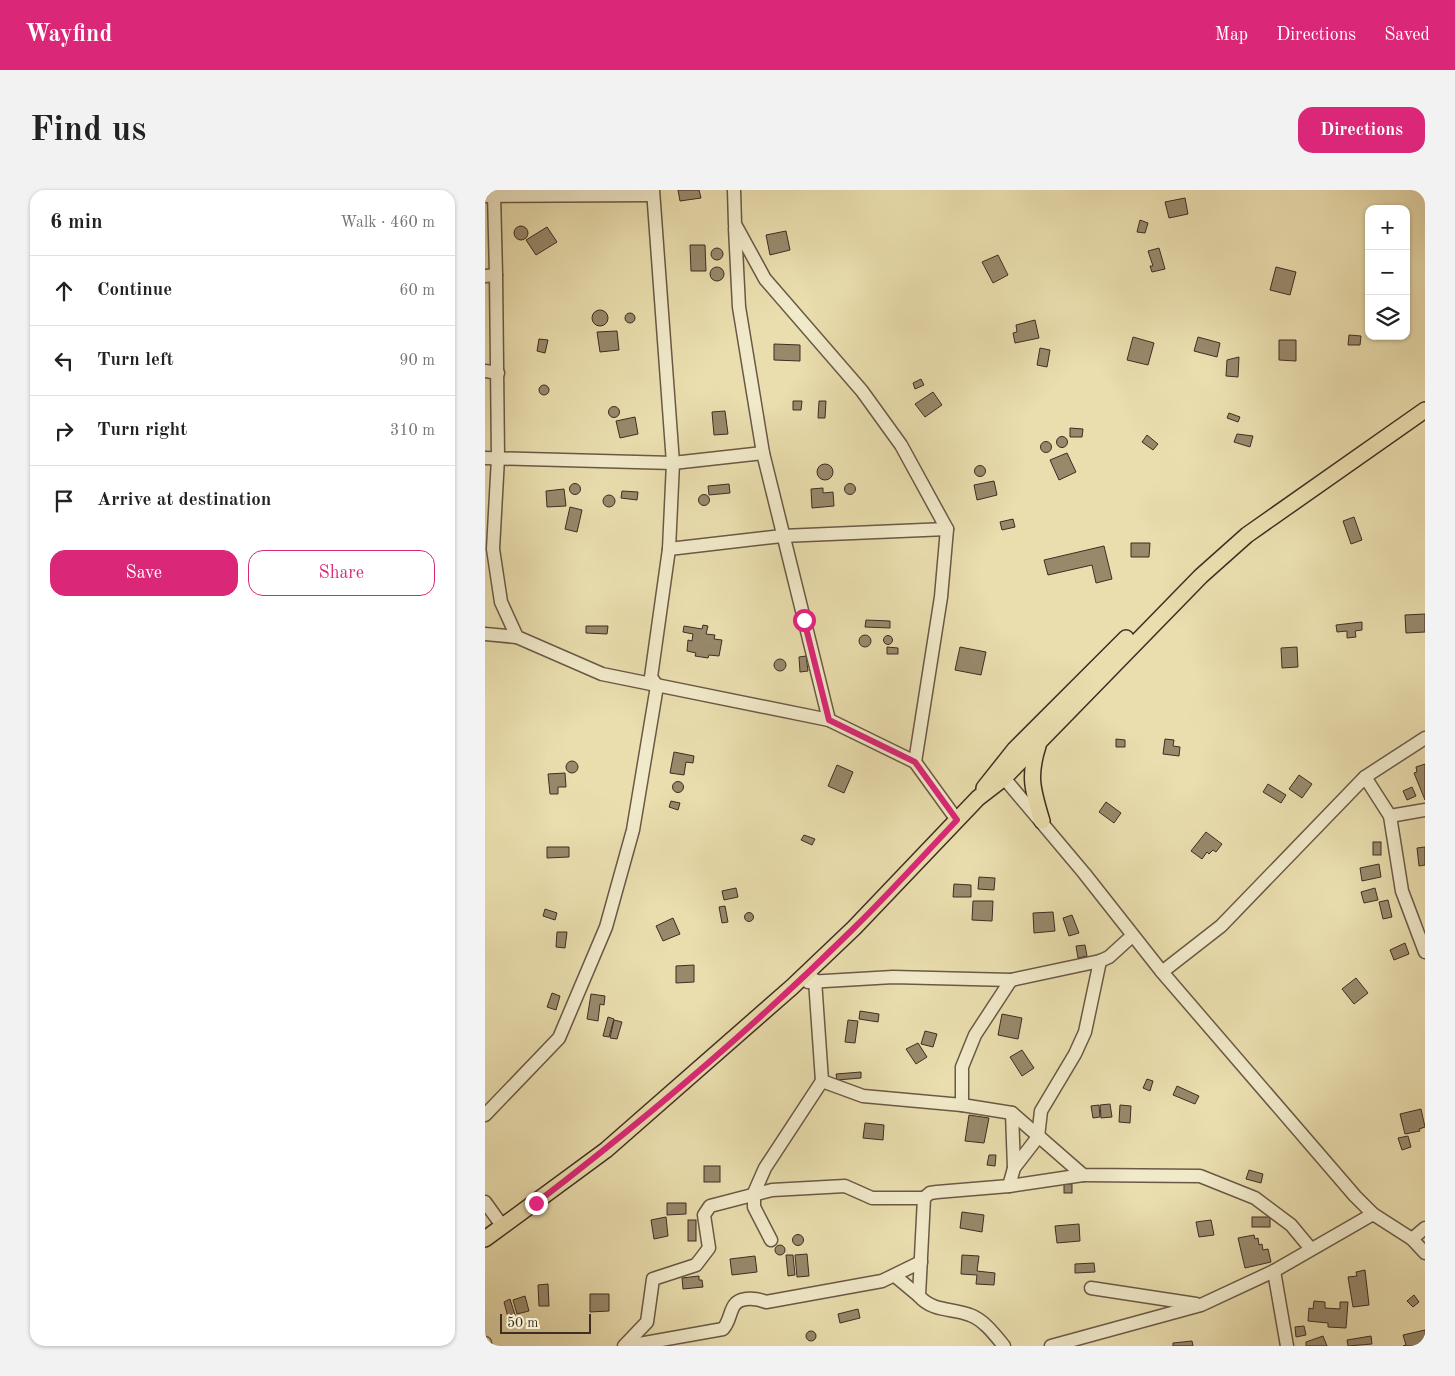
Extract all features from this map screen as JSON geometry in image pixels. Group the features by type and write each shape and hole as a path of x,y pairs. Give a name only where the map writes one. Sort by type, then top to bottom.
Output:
{"main road":[{"path":"1001,774 1039,742 1168,608 1247,535 1425,410"},
{"path":"485,1239 606,1150 792,988 854,928 1001,774 1114,649 1146,621 1168,608"},
{"path":"1039,742 1032,766 1031,784 1042,821"}],"street":[{"path":"734,190 739,307 763,453 829,720"},
{"path":"485,1115 559,1038 606,927 633,830 657,686 651,677 669,548 673,463 653,192 490,195 490,275 499,373 498,458 489,549 501,602 517,637"},
{"path":"735,224 765,279 862,391 901,445 947,529 941,597 915,762"},
{"path":"485,372 499,373"},
{"path":"485,458 673,463 763,453"},
{"path":"669,548 782,536 947,529"},
{"path":"485,634 517,637 601,674 829,720 915,762 957,820"},
{"path":"1162,972 1221,926 1365,777 1425,738"},
{"path":"1001,774 1084,872 1132,936 1162,972 1373,1214 1412,1239 1425,1253"},
{"path":"1365,777 1390,816 1402,890 1425,952"},
{"path":"1390,816 1425,810"},
{"path":"792,988 815,980 893,977 1011,980 1100,960 1109,956 1132,936"},
{"path":"1014,1168 1038,1137 1041,1111 1075,1054 1085,1032 1100,960"},
{"path":"771,1240 754,1207 754,1193 765,1168 822,1081 815,980"},
{"path":"962,1105 962,1067 975,1034 1011,980"},
{"path":"822,1081 863,1096 962,1105 1012,1113 1083,1175"},
{"path":"1009,1186 1014,1168 1012,1113"},
{"path":"624,1346 647,1322 653,1279 696,1265 709,1248 704,1215 710,1206 754,1193 845,1186 872,1198 924,1198 930,1193 1009,1186 1083,1175 1200,1176 1255,1198 1291,1225 1311,1249"},
{"path":"919,1296 924,1198"},
{"path":"485,1202 503,1227"},
{"path":"1051,1346 1068,1344 1201,1305 1274,1271 1373,1214"},
{"path":"1412,1239 1425,1228"},
{"path":"628,1346 723,1329 727,1324 731,1309 736,1302 742,1300 758,1299 766,1302 881,1281 921,1262"},
{"path":"1274,1271 1287,1346"},
{"path":"895,1276 924,1301 943,1310 970,1315 986,1325 1004,1346"},
{"path":"1091,1288 1201,1305"}],"building":[{"path":"678,190 699,190 701,198 680,201"},
{"path":"1185,198 1188,214 1169,218 1165,202"},
{"path":"1140,220 1148,223 1145,233 1137,232"},
{"path":"518,226 524,226 528,233 524,240 518,240 514,236 514,230"},
{"path":"547,227 557,242 536,255 526,240"},
{"path":"786,231 790,250 770,255 766,235"},
{"path":"690,245 705,245 706,271 691,271"},
{"path":"715,248 719,248 723,254 719,260 715,260 711,256 711,252"},
{"path":"1159,248 1165,269 1152,272 1150,266 1153,266 1148,251"},
{"path":"998,255 1008,275 993,283 982,262"},
{"path":"717,267 722,269 724,274 722,279 717,281 712,279 710,274 712,269"},
{"path":"1276,267 1296,272 1290,295 1270,290"},
{"path":"600,310 606,312 608,318 606,324 600,326 594,324 592,318 594,312"},
{"path":"630,313 635,318 630,323 625,318"},
{"path":"1035,320 1039,338 1015,343 1013,333 1017,332 1016,325"},
{"path":"617,331 619,350 600,352 597,332"},
{"path":"1349,335 1361,336 1360,345 1348,345"},
{"path":"1133,337 1154,343 1148,365 1127,360"},
{"path":"1198,337 1220,343 1217,357 1194,351"},
{"path":"539,339 548,340 545,353 537,351"},
{"path":"1279,340 1296,340 1296,361 1279,360"},
{"path":"774,344 800,345 800,361 774,360"},
{"path":"1040,348 1050,350 1047,367 1037,365"},
{"path":"1239,357 1238,377 1226,376 1227,360"},
{"path":"921,379 924,385 915,389 913,383"},
{"path":"542,385 546,385 549,390 548,394 542,395 539,392 539,388"},
{"path":"933,392 942,405 925,417 915,404"},
{"path":"793,401 802,401 801,410 793,410"},
{"path":"819,401 826,401 825,418 818,418"},
{"path":"612,407 616,407 619,412 618,416 612,417 609,414 609,410"},
{"path":"725,411 728,434 714,435 712,412"},
{"path":"1229,413 1240,417 1238,422 1227,418"},
{"path":"635,417 638,434 620,438 616,421"},
{"path":"1070,428 1083,429 1082,437 1070,437"},
{"path":"1237,434 1253,436 1250,447 1234,442"},
{"path":"1147,435 1158,444 1153,450 1142,442"},
{"path":"1062,436 1068,442 1062,448 1056,442"},
{"path":"1046,441 1052,447 1046,453 1040,447"},
{"path":"1067,453 1076,472 1059,480 1050,460"},
{"path":"825,464 833,472 825,480 817,472"},
{"path":"980,465 986,471 980,477 974,471"},
{"path":"994,481 997,495 977,500 974,485"},
{"path":"573,484 577,484 580,489 579,493 573,494 570,491 570,487"},
{"path":"729,484 730,493 709,495 708,486"},
{"path":"848,484 852,484 855,489 854,493 848,494 845,491 845,487"},
{"path":"823,488 823,493 833,492 834,506 812,508 811,489"},
{"path":"564,489 566,506 547,507 546,491"},
{"path":"622,491 638,492 637,500 621,498"},
{"path":"607,495 611,495 615,501 611,507 607,507 603,503 603,499"},
{"path":"702,495 706,495 709,500 708,504 702,505 699,502 699,498"},
{"path":"570,507 582,510 577,532 565,529"},
{"path":"1354,517 1362,540 1351,544 1343,521"},
{"path":"1013,519 1015,527 1002,530 1000,522"},
{"path":"1131,543 1150,543 1149,557 1131,557"},
{"path":"1104,546 1112,579 1096,583 1092,565 1048,575 1044,560"},
{"path":"1425,614 1425,632 1406,633 1405,615"},
{"path":"866,620 890,621 890,628 865,627"},
{"path":"1362,622 1362,630 1355,631 1356,637 1347,638 1347,631 1337,632 1336,625"},
{"path":"703,625 708,626 706,634 715,635 714,639 722,640 719,656 709,655 708,658 695,656 696,653 687,651 688,640 692,641 693,634 683,632 684,626 702,629"},
{"path":"586,626 608,626 607,634 586,633"},
{"path":"863,635 867,635 871,641 867,647 863,647 859,643 859,639"},
{"path":"888,635 893,640 888,645 883,640"},
{"path":"887,647 898,648 898,654 887,654"},
{"path":"960,647 986,652 981,675 955,670"},
{"path":"1297,647 1298,667 1282,668 1281,648"},
{"path":"806,656 808,671 800,672 799,657"},
{"path":"780,659 786,665 780,671 774,665"},
{"path":"1116,739 1125,740 1125,747 1116,747"},
{"path":"1165,739 1174,740 1173,746 1180,747 1179,756 1163,754"},
{"path":"674,752 694,756 693,763 686,762 684,775 670,773"},
{"path":"572,761 578,767 572,773 566,767"},
{"path":"1425,764 1425,800 1414,773 1417,772 1416,767"},
{"path":"837,765 853,772 844,793 828,786"},
{"path":"565,773 566,787 558,787 558,794 550,794 548,774"},
{"path":"1299,775 1312,784 1302,798 1289,789"},
{"path":"676,782 680,782 683,787 682,791 676,792 673,789 673,785"},
{"path":"1268,784 1286,795 1281,803 1263,792"},
{"path":"1412,787 1416,796 1407,800 1403,791"},
{"path":"671,801 680,803 678,810 669,807"},
{"path":"1106,802 1121,813 1114,823 1099,812"},
{"path":"1206,832 1222,844 1216,852 1213,850 1209,854 1207,852 1202,859 1191,851"},
{"path":"804,835 815,839 812,845 801,840"},
{"path":"1373,842 1381,842 1381,855 1373,855"},
{"path":"547,847 569,847 569,857 547,858"},
{"path":"1425,847 1425,865 1419,866 1417,848"},
{"path":"1379,864 1381,877 1362,881 1360,868"},
{"path":"979,877 995,878 994,890 978,889"},
{"path":"954,884 971,885 971,897 953,897"},
{"path":"736,888 738,897 724,900 722,891"},
{"path":"1375,888 1378,900 1364,903 1361,892"},
{"path":"1388,900 1392,917 1383,919 1379,902"},
{"path":"973,901 993,901 992,921 972,920"},
{"path":"725,906 728,922 722,923 719,907"},
{"path":"545,909 557,913 555,920 543,916"},
{"path":"1053,912 1055,931 1034,933 1033,913"},
{"path":"749,913 753,917 749,921 745,917"},
{"path":"1072,915 1079,933 1069,936 1063,918"},
{"path":"673,918 680,934 663,941 656,926"},
{"path":"557,932 567,932 565,948 556,947"},
{"path":"1405,943 1409,954 1394,960 1390,950"},
{"path":"1085,945 1087,956 1078,958 1076,946"},
{"path":"694,965 694,982 676,983 676,966"},
{"path":"1356,978 1368,993 1354,1004 1342,989"},
{"path":"552,993 560,996 556,1010 547,1007"},
{"path":"591,994 605,996 604,1005 600,1004 598,1021 587,1019"},
{"path":"860,1011 879,1014 878,1022 859,1019"},
{"path":"1002,1014 1022,1018 1018,1039 998,1035"},
{"path":"608,1017 614,1019 609,1037 603,1036"},
{"path":"614,1020 622,1022 617,1039 610,1038"},
{"path":"848,1020 858,1021 855,1043 845,1042"},
{"path":"925,1031 937,1034 933,1047 921,1044"},
{"path":"918,1043 927,1057 916,1064 906,1049"},
{"path":"1022,1050 1034,1068 1022,1076 1010,1057"},
{"path":"861,1072 861,1078 837,1080 836,1074"},
{"path":"1147,1079 1153,1081 1150,1091 1143,1088"},
{"path":"1177,1086 1199,1096 1195,1104 1173,1095"},
{"path":"1110,1104 1112,1117 1101,1118 1100,1105"},
{"path":"1099,1105 1100,1117 1093,1118 1091,1106"},
{"path":"1120,1105 1131,1106 1130,1123 1119,1122"},
{"path":"1421,1109 1425,1127 1419,1129 1420,1131 1405,1134 1400,1114"},
{"path":"969,1115 989,1118 984,1143 965,1141"},
{"path":"865,1123 884,1125 883,1140 863,1138"},
{"path":"1408,1136 1411,1147 1402,1150 1398,1138"},
{"path":"989,1155 996,1155 995,1166 987,1165"},
{"path":"704,1166 720,1166 720,1182 704,1182"},
{"path":"1249,1170 1263,1174 1261,1183 1246,1179"},
{"path":"1064,1184 1072,1184 1072,1193 1064,1193"},
{"path":"667,1203 686,1203 686,1214 667,1215"},
{"path":"962,1212 984,1215 982,1232 960,1228"},
{"path":"666,1217 668,1236 654,1239 651,1220"},
{"path":"1252,1217 1270,1217 1270,1227 1252,1227"},
{"path":"688,1220 696,1220 696,1241 688,1241"},
{"path":"1211,1220 1214,1235 1199,1237 1196,1222"},
{"path":"1079,1224 1080,1241 1057,1243 1055,1226"},
{"path":"796,1235 800,1235 803,1240 802,1244 796,1245 793,1242 793,1238"},
{"path":"1254,1235 1255,1239 1258,1238 1259,1245 1262,1244 1263,1250 1268,1249 1271,1262 1245,1268 1238,1238"},
{"path":"778,1245 782,1245 785,1250 784,1254 778,1255 775,1252 775,1248"},
{"path":"807,1254 809,1276 797,1277 795,1255"},
{"path":"786,1255 793,1255 795,1275 788,1276"},
{"path":"962,1255 979,1256 977,1271 995,1273 994,1285 976,1284 977,1275 961,1274"},
{"path":"755,1256 757,1272 732,1275 730,1259"},
{"path":"1094,1263 1095,1272 1075,1273 1075,1264"},
{"path":"1365,1270 1369,1305 1353,1307 1348,1277 1357,1276 1356,1272"},
{"path":"699,1276 703,1287 683,1289 682,1278"},
{"path":"548,1284 549,1306 539,1306 538,1285"},
{"path":"590,1294 609,1294 609,1311 590,1312"},
{"path":"1414,1295 1419,1302 1413,1307 1407,1301"},
{"path":"525,1296 529,1311 517,1314 513,1300"},
{"path":"510,1299 516,1318 509,1321 504,1302"},
{"path":"1314,1301 1325,1302 1325,1308 1340,1309 1340,1302 1348,1302 1346,1328 1328,1327 1328,1323 1308,1321 1309,1308 1313,1309"},
{"path":"858,1309 860,1318 840,1323 838,1314"},
{"path":"1304,1326 1306,1335 1296,1337 1295,1327"},
{"path":"1425,1330 1425,1346 1403,1346 1406,1345 1403,1335"},
{"path":"809,1331 813,1331 816,1336 815,1340 809,1341 806,1338 806,1334"},
{"path":"1323,1336 1327,1346 1306,1346 1306,1342"},
{"path":"1371,1336 1372,1344 1348,1346 1347,1340"},
{"path":"1192,1341 1193,1346 1173,1346 1173,1343"}],"route":[{"path":"536,1203 606,1150 792,988 854,928 957,820 915,762 829,720 804,620"}]}
